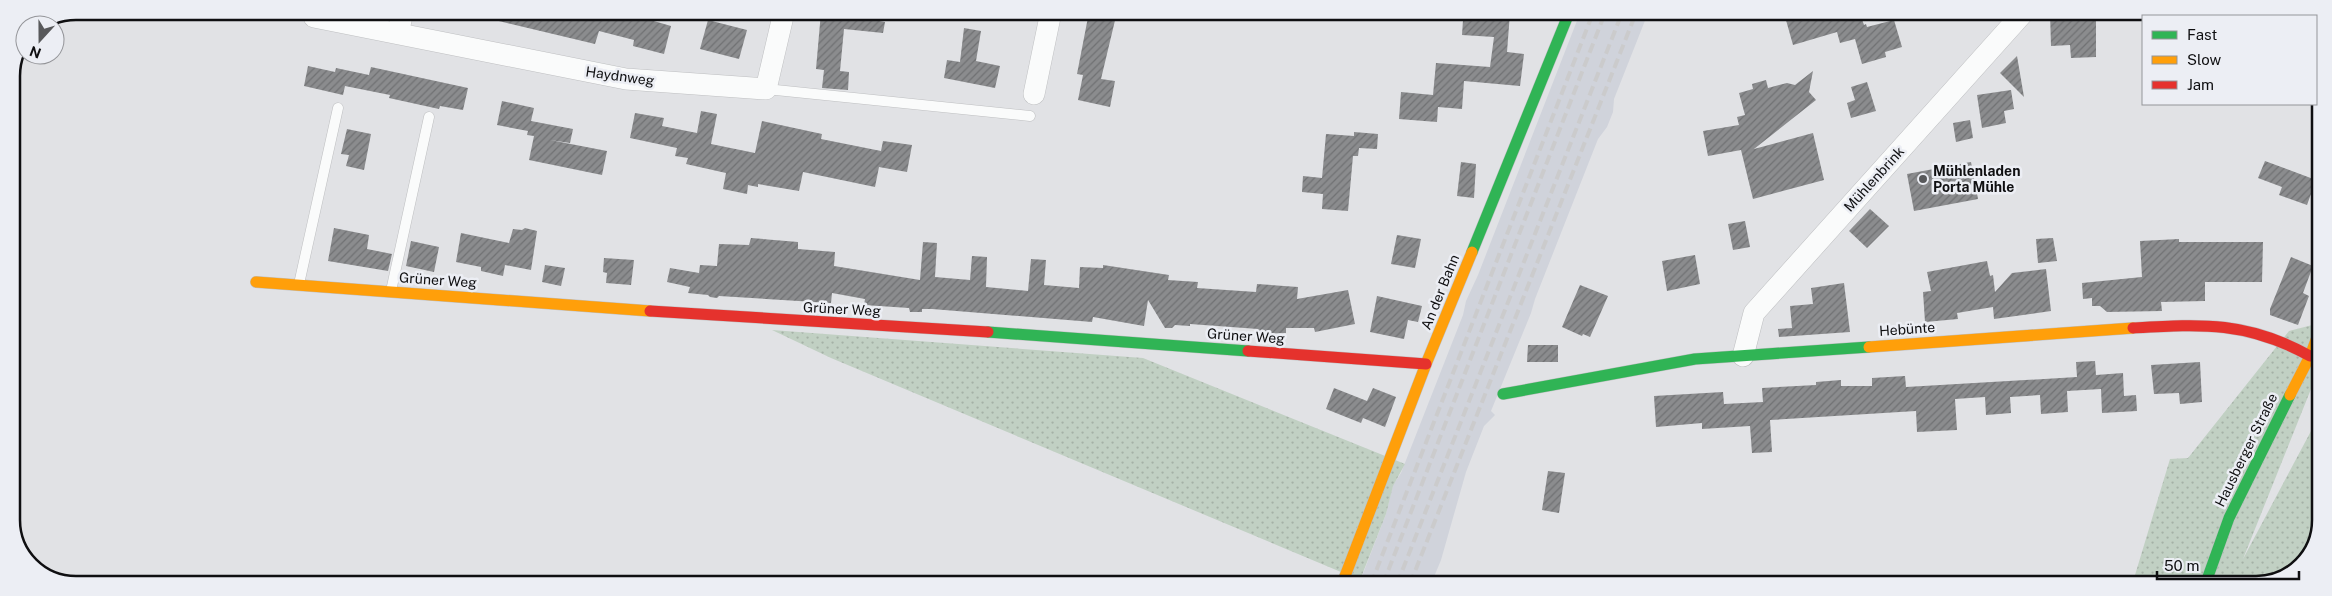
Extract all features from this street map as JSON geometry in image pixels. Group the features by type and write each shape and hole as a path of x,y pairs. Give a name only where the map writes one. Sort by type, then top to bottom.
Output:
{"street":[{"name":"Haydnweg","path":"330,20 626,79 766,89"},
{"path":"398,33 401,20"},
{"path":"766,89 782,20"},
{"path":"1034,94 1049,20"},
{"name":"An der Bahn","path":"1345,576 1426,364 1566,20"},
{"name":"Mühlenbrink","path":"1743,356 1754,313 2017,20"},
{"name":"Grüner Weg","path":"256,282 696,315 993,332 1426,364"},
{"name":"Hebünte","path":"1503,394 1695,359 2197,324 2232,327 2264,334 2294,346 2310,356"},
{"name":"Hausberger Straße","path":"2208,576 2229,518 2312,351"}],"lane":[{"path":"766,89 1030,116"},
{"path":"299,285 338,108"},
{"path":"391,292 429,117"}],"shaded area":[{"path":"1577,20 1645,20 1614,99 1613,112 1607,127 1598,139 1491,411 1495,415 1484,426 1466,472 1441,560 1434,576 1362,576 1386,514 1393,485 1401,473 1463,315 1466,301 1478,275"}],"green space":[{"path":"2312,325 2312,386 2243,559 2312,429 2312,520 2311,531 2305,548 2290,565 2267,575 2135,576 2170,459 2188,458 2289,331"},
{"path":"772,330 1143,358 1405,464 1393,486 1386,514 1362,576 1350,576 831,358"}],"building":[{"path":"495,20 650,20 671,26 664,54 633,46 634,40 599,31 595,44"},
{"path":"708,20 747,30 739,59 700,49"},
{"path":"820,20 874,20 885,22 883,33 844,29 840,71 849,72 848,90 822,88 824,70 816,69"},
{"path":"1087,20 1115,20 1101,79 1115,81 1110,107 1078,100 1083,75 1077,74"},
{"path":"1463,20 1509,20 1507,52 1524,54 1520,86 1464,81 1462,109 1438,107 1437,122 1399,119 1401,92 1433,95 1436,63 1490,67 1494,37 1462,35"},
{"path":"1786,20 1862,20 1867,27 1894,20 1902,47 1885,52 1886,57 1862,64 1855,39 1840,43 1837,32 1793,45"},
{"path":"2050,20 2096,20 2096,57 2071,58 2070,45 2051,46"},
{"path":"964,28 981,31 976,61 1000,66 995,88 944,78 947,60 960,62"},
{"path":"2017,56 2024,97 2000,73"},
{"path":"308,66 335,72 336,68 369,75 371,67 468,88 463,110 440,106 439,109 389,98 390,95 345,86 343,95 304,86"},
{"path":"1813,71 1809,92 1816,100 1754,149 1813,133 1824,180 1753,199 1741,150 1708,156 1703,131 1739,125 1737,117 1745,115 1739,93 1753,89 1752,84 1766,80 1768,88 1787,83 1795,85"},
{"path":"1867,82 1876,111 1851,118 1847,103 1855,100 1851,87"},
{"path":"2011,90 2014,109 2004,111 2006,123 1982,128 1977,95"},
{"path":"502,101 534,108 531,121 573,129 570,143 550,140 607,151 602,175 529,160 534,136 527,135 528,131 497,125"},
{"path":"701,111 717,114 711,144 755,153 762,121 822,134 821,139 881,151 883,141 912,145 907,172 879,167 875,187 803,172 799,191 758,184 758,187 748,185 747,194 723,189 726,173 686,164 688,158 675,156 677,148 630,138 635,113 664,118 662,126 697,133"},
{"path":"1970,120 1973,138 1956,142 1953,123"},
{"path":"347,129 371,134 364,170 346,166 349,155 341,154"},
{"path":"1354,132 1378,134 1377,149 1359,148 1358,156 1353,156 1348,211 1322,209 1323,194 1302,192 1303,176 1322,178 1326,134 1354,136"},
{"path":"2265,161 2312,179 2312,191 2307,205 2279,195 2282,187 2258,178"},
{"path":"1461,162 1476,164 1474,198 1457,196"},
{"path":"1971,162 1978,199 1914,211 1907,174"},
{"path":"1870,209 1889,226 1867,248 1849,231"},
{"path":"1745,221 1750,247 1733,250 1728,224"},
{"path":"334,228 369,235 367,249 392,254 388,271 328,261"},
{"path":"525,228 537,231 531,270 505,265 503,276 481,271 481,267 456,262 461,233 509,243 513,229 522,230"},
{"path":"1397,235 1421,239 1415,268 1391,264"},
{"path":"751,238 798,242 798,249 835,252 834,266 920,280 923,242 937,243 935,277 970,280 972,256 987,257 986,287 1028,291 1031,259 1046,260 1044,285 1079,288 1080,267 1103,268 1103,265 1169,275 1168,280 1198,282 1197,288 1256,292 1257,284 1298,287 1297,299 1348,290 1355,324 1315,332 1314,328 1286,328 1286,333 1257,334 1258,329 1190,324 1190,326 1175,325 1172,328 1165,328 1148,300 1144,326 1093,317 1092,322 932,309 922,309 922,312 910,312 909,308 864,305 865,299 832,293 831,303 719,296 717,298 688,293 690,287 667,282 670,268 699,273 700,265 717,266 719,244 749,245"},
{"path":"2053,238 2057,261 2038,263 2036,239"},
{"path":"2179,239 2179,242 2263,242 2262,282 2205,282 2205,301 2161,302 2162,311 2107,312 2100,306 2092,306 2092,298 2083,299 2082,283 2142,277 2140,241"},
{"path":"411,241 439,247 434,272 406,266"},
{"path":"1695,255 1700,284 1667,291 1662,261"},
{"path":"2291,257 2312,266 2303,293 2309,296 2298,325 2270,315 2270,309"},
{"path":"604,258 634,260 631,285 606,283 607,273 603,272"},
{"path":"1987,261 1990,276 1993,275 1995,292 2012,273 2046,269 2051,311 1994,319 1993,307 1957,313 1958,319 1925,322 1923,292 1931,291 1927,272"},
{"path":"545,265 565,268 561,286 542,282"},
{"path":"1844,283 1850,332 1779,337 1778,329 1792,328 1790,306 1813,304 1811,288"},
{"path":"1580,285 1608,296 1590,337 1583,334 1582,336 1562,327"},
{"path":"1377,296 1422,306 1418,322 1408,320 1404,339 1370,332"},
{"path":"1528,345 1558,345 1558,362 1527,362"},
{"path":"2095,361 2096,375 2123,373 2124,396 2136,395 2137,411 2102,413 2101,389 2067,391 2068,412 2041,414 2040,395 2010,397 2011,413 1986,415 1985,397 1955,399 1957,430 1917,432 1916,411 1770,420 1772,452 1752,453 1750,426 1702,429 1702,423 1656,427 1654,396 1723,392 1724,404 1763,402 1762,388 1816,385 1816,382 1841,380 1841,386 1872,386 1872,378 1905,376 1906,387 2077,377 2076,362"},
{"path":"2200,362 2202,402 2180,404 2179,393 2154,394 2151,365"},
{"path":"1334,388 1367,401 1373,388 1396,397 1385,427 1363,418 1361,423 1326,409"},
{"path":"1548,471 1565,473 1559,513 1542,510"}],"railway":[{"path":"1374,576 1590,20"},
{"path":"1386,576 1602,20"},
{"path":"1400,576 1619,20"},
{"path":"1413,576 1633,20"}],"traffic: fast":[{"path":"1472,252 1566,20"},
{"path":"988,332 1248,351"},
{"path":"1503,394 1695,359 1869,347"},
{"path":"2208,576 2229,518 2290,395"}],"traffic: slow":[{"path":"1345,576 1426,364 1472,252"},
{"path":"256,282 650,311"},
{"path":"1869,347 2133,328"},
{"path":"2290,395 2312,351"}],"traffic: jam":[{"path":"650,311 988,332"},
{"path":"2133,328 2224,327 2265,336 2310,356"},
{"path":"1248,351 1426,364"}],"place":[{"name":"Mühlenladen Porta Mühle","path":"1923,179"}]}
